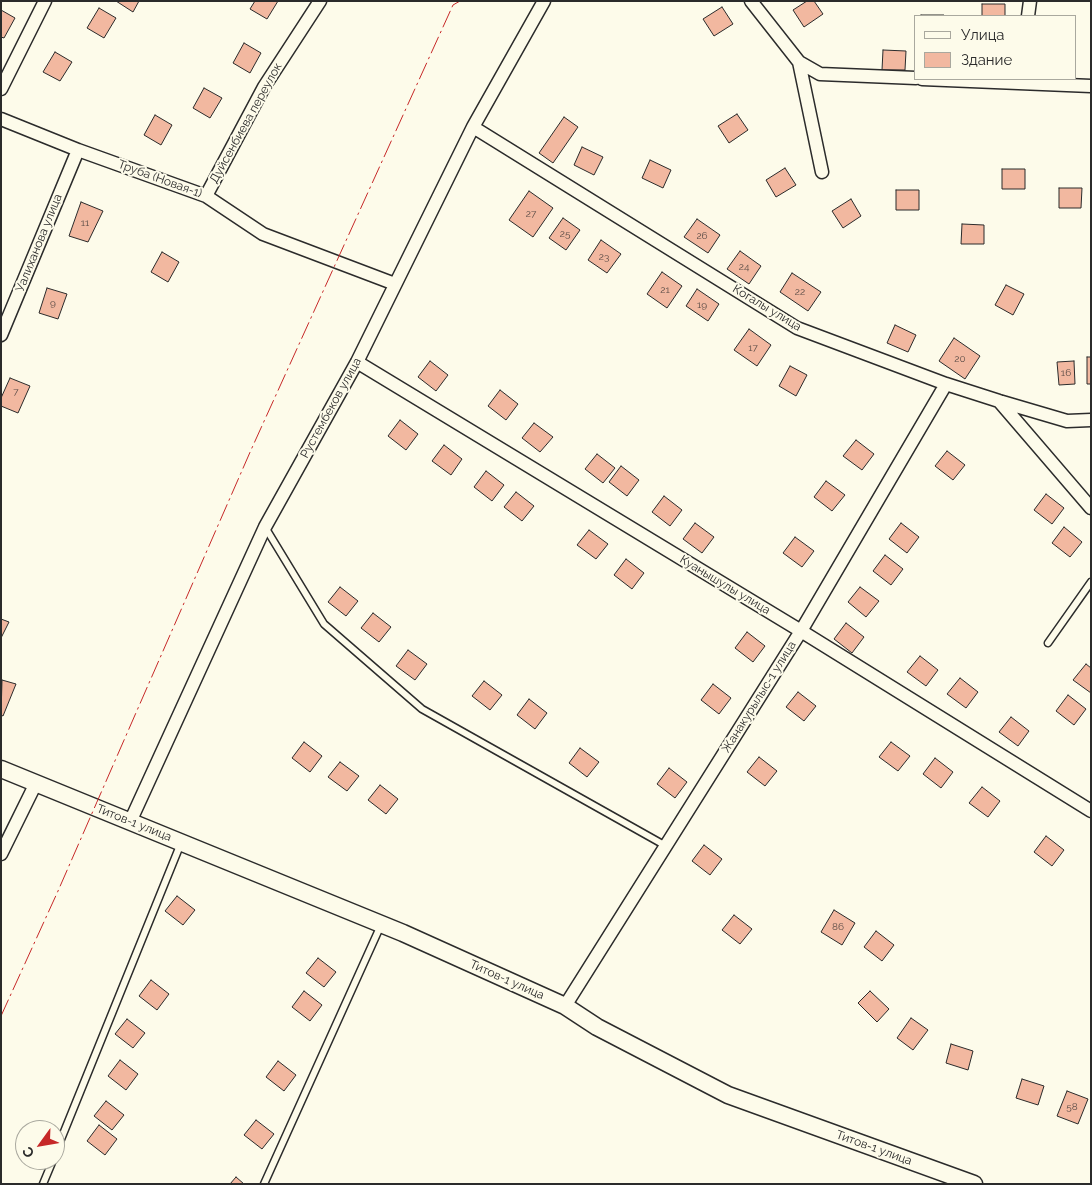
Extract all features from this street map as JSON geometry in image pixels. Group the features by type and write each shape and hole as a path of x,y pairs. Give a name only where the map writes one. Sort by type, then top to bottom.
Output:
{"street":[{"path":"1,89 45,1"},
{"name":"Дуйсенбиева переулок","path":"206,196 264,87 320,1"},
{"name":"Рустембеков улица","path":"130,822 265,526 358,362 472,127 544,1"},
{"path":"751,1 799,62 820,74 914,78"},
{"path":"1028,15 1030,1"},
{"path":"799,62 822,172"},
{"path":"971,80 1091,86"},
{"name":"Труба (Новая-1)","path":"1,119 78,150 206,196 263,234 395,284"},
{"name":"Когалы улица","path":"472,127 797,328 946,384 999,401 1067,420 1091,420"},
{"name":"Уалиханова улица","path":"1,336 78,150"},
{"path":"1,301 14,306"},
{"name":"Куанышулы улица","path":"358,362 801,631 1091,811"},
{"name":"Жанакурылыс-1 улица","path":"565,1006 801,631 946,384"},
{"path":"999,401 1091,508"},
{"name":"Титов-1 улица","path":"1,769 382,924 565,1006 597,1027 728,1095 974,1184"},
{"path":"1,854 36,783"}],"lane":[{"path":"265,526 324,624 422,709 666,846"},
{"path":"1048,643 1091,582"},
{"path":"65,1129 181,842"},
{"path":"264,1184 382,924"},
{"path":"43,1184 49,1170"}],"building":[{"path":"116,1 139,1 133,12"},
{"path":"255,1 278,1 267,19 250,9"},
{"path":"807,1 814,1 823,14 804,27 793,10"},
{"path":"982,4 1005,4 1005,15 982,15"},
{"path":"722,7 733,24 714,36 703,19"},
{"path":"99,8 116,18 104,38 87,28"},
{"path":"1,10 15,18 4,38 1,37"},
{"path":"244,43 261,53 250,73 233,63"},
{"path":"883,50 906,51 905,70 882,70"},
{"path":"55,52 72,62 60,81 43,72"},
{"path":"204,88 222,98 210,118 193,108"},
{"path":"737,114 748,130 729,143 718,126"},
{"path":"155,115 172,125 161,145 144,135"},
{"path":"564,117 578,127 553,163 539,153"},
{"path":"582,147 603,157 594,175 574,165"},
{"path":"650,160 671,170 663,188 642,178"},
{"path":"785,168 796,185 776,197 766,180"},
{"path":"1002,169 1025,169 1025,189 1002,189"},
{"path":"1059,188 1082,188 1081,208 1059,208"},
{"path":"896,190 919,190 919,210 896,210"},
{"path":"529,191 553,208 533,237 509,220"},
{"path":"851,199 861,216 843,228 832,211"},
{"path":"81,202 103,211 88,242 69,236"},
{"path":"563,218 580,230 566,250 549,238"},
{"path":"697,219 720,235 708,253 684,237"},
{"path":"962,224 984,225 984,244 961,244"},
{"path":"601,240 621,254 607,273 588,260"},
{"path":"740,251 761,266 749,284 727,269"},
{"path":"162,252 179,262 168,282 151,272"},
{"path":"662,272 682,286 667,308 647,294"},
{"path":"792,273 821,292 808,311 780,292"},
{"path":"1006,285 1024,294 1013,315 995,305"},
{"path":"47,288 67,294 58,319 39,313"},
{"path":"697,289 719,304 708,321 686,306"},
{"path":"895,325 916,335 908,352 887,343"},
{"path":"749,329 771,345 757,366 734,350"},
{"path":"954,338 980,356 965,379 939,361"},
{"path":"1087,357 1091,357 1091,384 1087,384"},
{"path":"430,361 448,375 436,391 418,377"},
{"path":"1074,361 1075,384 1059,385 1057,362"},
{"path":"790,366 807,375 796,396 779,386"},
{"path":"10,378 30,386 18,413 1,406 1,398"},
{"path":"500,390 518,404 506,420 488,406"},
{"path":"400,420 418,434 406,450 388,436"},
{"path":"534,423 553,437 540,452 522,438"},
{"path":"856,440 874,454 862,470 843,456"},
{"path":"444,445 462,459 451,475 432,461"},
{"path":"947,451 965,465 953,480 935,466"},
{"path":"597,454 615,468 603,483 585,469"},
{"path":"621,466 639,480 627,496 609,482"},
{"path":"486,471 504,485 492,501 474,487"},
{"path":"826,481 845,495 832,511 814,497"},
{"path":"516,492 534,506 522,521 504,507"},
{"path":"1046,494 1064,508 1052,524 1034,510"},
{"path":"664,496 682,510 670,526 652,512"},
{"path":"695,523 714,537 702,553 683,539"},
{"path":"901,523 919,537 907,553 889,539"},
{"path":"1064,527 1082,542 1070,557 1052,543"},
{"path":"589,530 608,544 596,559 577,545"},
{"path":"795,537 814,551 802,567 783,553"},
{"path":"885,555 903,569 891,585 873,571"},
{"path":"626,559 644,573 632,589 614,575"},
{"path":"340,587 358,601 346,616 328,602"},
{"path":"860,587 879,601 866,617 848,602"},
{"path":"373,613 391,627 379,642 361,628"},
{"path":"1,619 9,622 1,638"},
{"path":"846,623 864,637 852,653 834,639"},
{"path":"747,632 765,646 753,662 735,648"},
{"path":"408,650 427,664 415,680 396,666"},
{"path":"920,656 938,670 926,686 907,672"},
{"path":"1086,664 1091,668 1091,693 1073,680"},
{"path":"960,678 978,692 966,708 947,694"},
{"path":"2,680 16,684 3,716 1,715"},
{"path":"484,681 502,695 490,710 472,696"},
{"path":"713,684 731,698 719,714 701,700"},
{"path":"798,692 816,706 804,721 786,707"},
{"path":"1068,695 1086,709 1074,725 1056,711"},
{"path":"529,699 547,713 535,729 517,715"},
{"path":"1011,717 1029,731 1018,746 999,732"},
{"path":"304,742 322,756 310,772 292,758"},
{"path":"891,742 910,756 898,771 879,757"},
{"path":"580,748 599,762 587,777 569,763"},
{"path":"759,757 777,771 765,786 747,772"},
{"path":"935,758 953,772 941,788 923,774"},
{"path":"340,762 359,776 347,791 328,777"},
{"path":"669,768 687,782 675,798 657,784"},
{"path":"380,785 398,799 386,814 368,800"},
{"path":"982,787 1000,801 988,817 969,803"},
{"path":"1046,836 1064,850 1052,866 1034,852"},
{"path":"704,845 722,859 710,875 692,861"},
{"path":"177,896 195,910 183,925 165,911"},
{"path":"834,910 855,923 842,945 821,932"},
{"path":"734,915 752,929 740,944 722,930"},
{"path":"876,931 894,945 882,961 864,947"},
{"path":"318,958 336,972 324,987 306,973"},
{"path":"151,980 169,994 157,1010 139,996"},
{"path":"304,991 322,1005 310,1021 292,1007"},
{"path":"870,991 889,1009 877,1022 858,1003"},
{"path":"911,1018 928,1030 913,1050 897,1038"},
{"path":"127,1019 145,1033 133,1048 115,1034"},
{"path":"951,1044 973,1051 968,1070 946,1063"},
{"path":"120,1060 138,1074 126,1090 108,1076"},
{"path":"278,1061 296,1075 284,1091 266,1077"},
{"path":"1022,1079 1044,1086 1038,1105 1016,1098"},
{"path":"1067,1091 1088,1099 1078,1124 1057,1116"},
{"path":"106,1101 124,1115 112,1130 94,1116"},
{"path":"256,1120 274,1134 262,1149 244,1135"},
{"path":"99,1125 117,1139 105,1155 87,1141"},
{"path":"236,1177 244,1184 230,1184"}],"power":[{"path":"1,1016 58,891 251,450 453,5 452,1"},
{"path":"453,5 460,1"}]}
